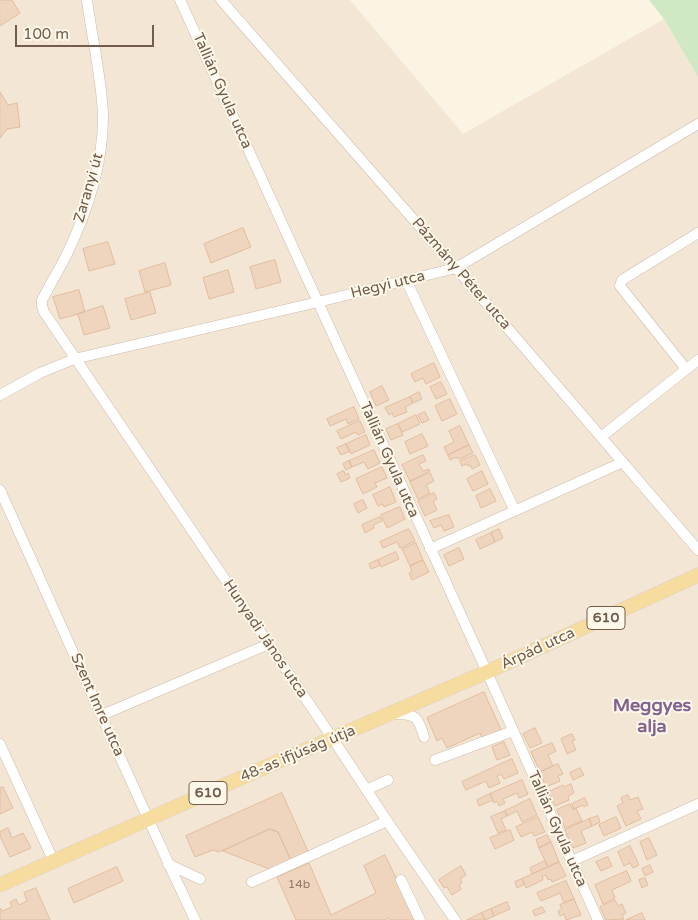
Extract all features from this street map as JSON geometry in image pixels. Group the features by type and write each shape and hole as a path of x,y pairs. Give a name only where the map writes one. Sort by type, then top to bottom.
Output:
{"main road":[{"name":"Árpád utca","path":"487,672 698,575"},
{"name":"48-as ifjúság útja","path":"0,885 487,672"}],"street":[{"name":"Zaranyi út","path":"74,359 44,312 42,300 75,236 86,209 100,154 102,135 101,93 88,0"},
{"name":"Tallián Gyula utca","path":"180,0 487,672 598,920"},
{"name":"Pázmány Péter utca","path":"221,0 456,268 698,550"},
{"name":"Hegyi utca","path":"0,394 40,373 74,359 456,268 698,124"},
{"path":"686,369 620,286 622,280 698,233"},
{"path":"406,280 514,511"},
{"name":"Hunyadi János utca","path":"74,359 269,644 386,822 455,920"},
{"path":"601,437 698,360"},
{"path":"430,549 622,462"},
{"name":"Szent Imre utca","path":"0,490 102,715 147,820 195,920"},
{"path":"102,715 269,644"},
{"path":"391,714 416,717 424,737"},
{"path":"435,760 514,732"},
{"path":"0,744 54,862"},
{"path":"366,790 388,780"},
{"path":"572,862 698,804"},
{"path":"252,882 386,822"},
{"path":"168,864 200,880"},
{"path":"401,880 420,920"}],"shaded area":[{"path":"0,0 350,0 463,134 664,19 698,77 698,920 0,920"}],"green space":[{"path":"649,0 698,0 698,77 664,19"}],"building":[{"path":"0,0 12,0 20,13 0,26"},
{"path":"0,92 8,105 17,103 20,127 7,129 0,138"},
{"path":"243,228 251,247 211,263 204,244"},
{"path":"108,242 115,264 89,271 83,249"},
{"path":"275,260 281,282 256,289 250,267"},
{"path":"165,263 171,285 145,292 139,271"},
{"path":"228,270 234,292 209,299 203,278"},
{"path":"79,290 85,312 60,319 53,297"},
{"path":"150,292 156,313 131,320 125,299"},
{"path":"103,306 110,328 84,335 78,314"},
{"path":"434,363 440,377 426,384 423,378 415,382 411,374"},
{"path":"441,382 447,394 436,399 430,387"},
{"path":"382,386 389,400 376,406 370,392"},
{"path":"419,392 422,399 413,403 410,397"},
{"path":"410,397 413,403 405,407 407,412 394,417 392,413 389,415 385,408"},
{"path":"450,399 457,414 442,421 435,406"},
{"path":"354,407 359,419 348,424 346,419 330,426 327,419"},
{"path":"425,412 429,420 422,423 418,415"},
{"path":"416,415 420,424 402,432 398,424"},
{"path":"360,421 365,432 358,435 356,432 341,439 337,431"},
{"path":"398,424 403,435 391,440 386,429"},
{"path":"460,426 469,445 448,455 444,447 454,442 449,431"},
{"path":"422,434 428,446 410,454 405,442"},
{"path":"366,435 370,445 351,454 346,444"},
{"path":"346,444 350,451 341,455 337,448"},
{"path":"469,445 473,453 462,458 458,459 457,457 450,460 448,455"},
{"path":"374,450 380,463 368,469 364,462 352,467 349,461"},
{"path":"423,455 426,461 419,464 423,471 429,469 430,471 410,481 402,465"},
{"path":"475,455 480,465 472,469 467,464 462,466 460,461"},
{"path":"349,461 352,467 346,470 343,464"},
{"path":"382,467 387,478 375,483 377,487 363,494 356,479"},
{"path":"344,471 345,475 348,473 350,478 341,482 337,474"},
{"path":"482,471 488,484 473,491 467,479"},
{"path":"430,473 434,481 426,485 430,493 418,499 410,482"},
{"path":"390,487 396,502 384,507 383,504 378,506 373,495"},
{"path":"490,489 496,501 481,508 476,496"},
{"path":"434,493 437,499 433,501 437,510 425,516 418,501"},
{"path":"363,500 367,508 358,513 354,504"},
{"path":"400,507 405,519 387,528 381,515"},
{"path":"449,515 454,527 444,531 441,525 434,528 430,521"},
{"path":"380,517 382,521 373,525 374,528 365,533 362,525"},
{"path":"409,529 415,541 400,548 397,542 383,548 380,542"},
{"path":"499,529 503,538 495,542 491,533"},
{"path":"491,533 495,542 480,549 476,540"},
{"path":"416,543 423,560 410,566 402,549"},
{"path":"459,548 464,559 449,566 444,555"},
{"path":"396,552 399,559 381,567 378,560"},
{"path":"378,560 380,565 371,569 369,564"},
{"path":"423,560 429,572 412,580 409,573 412,572 410,566"},
{"path":"484,692 502,732 483,740 480,733 447,748 442,738 437,741 427,718"},
{"path":"535,728 542,743 530,748 523,734"},
{"path":"572,734 575,740 572,741 576,750 567,754 561,739"},
{"path":"504,742 510,755 497,760 492,747"},
{"path":"552,743 556,751 548,755 553,766 540,772 531,752"},
{"path":"512,759 518,773 504,779 501,774 497,776 500,783 489,788 486,781 466,790 462,782"},
{"path":"558,764 563,774 558,776 560,781 546,787 540,772"},
{"path":"580,768 584,775 573,780 570,773"},
{"path":"522,780 528,794 519,798 517,793 503,799 505,803 499,806 497,801 494,803 490,794"},
{"path":"571,784 574,793 568,796 569,800 555,806 548,792 563,785 564,787"},
{"path":"3,787 13,808 0,814 0,788"},
{"path":"282,793 310,856 292,863 278,832 270,829 219,852 213,850 195,857 186,836"},
{"path":"490,794 493,800 479,806 477,800"},
{"path":"628,795 630,800 638,797 643,809 637,811 641,819 626,826 617,806 623,803 621,798"},
{"path":"585,798 588,805 574,809 572,804"},
{"path":"530,799 537,815 522,822 517,811 507,816 505,811"},
{"path":"570,804 573,810 576,808 582,821 565,828 557,810"},
{"path":"505,811 507,816 501,819 506,830 498,833 491,817"},
{"path":"598,816 600,822 592,826 589,819"},
{"path":"538,817 545,832 534,836 532,832 521,837 516,827"},
{"path":"616,817 621,828 604,836 599,825"},
{"path":"589,819 592,826 581,831 586,843 573,848 565,830"},
{"path":"8,828 12,838 23,833 31,848 10,857 0,836 0,832"},
{"path":"270,829 278,832 291,861 272,870 223,851"},
{"path":"510,830 514,840 495,849 490,838"},
{"path":"547,835 551,842 539,848 536,840"},
{"path":"649,838 657,855 647,860 640,842"},
{"path":"551,842 559,862 548,867 539,848"},
{"path":"630,846 639,865 633,868 630,863 624,866 618,852"},
{"path":"385,855 416,920 390,920 389,918 384,920 296,920 277,877 309,863 331,915 376,893 364,866"},
{"path":"608,857 612,866 601,871 596,862"},
{"path":"545,861 548,867 532,874 530,868"},
{"path":"559,862 566,876 552,882 551,879 548,880 546,875 542,877 543,880 526,888 522,879"},
{"path":"650,865 653,872 645,876 642,869"},
{"path":"461,866 466,875 460,879 462,883 459,885 461,889 452,895 439,880"},
{"path":"117,867 123,881 74,903 68,889"},
{"path":"627,871 631,881 612,890 615,898 603,904 595,885"},
{"path":"645,878 648,885 642,888 639,880"},
{"path":"522,879 525,884 517,888 515,882"},
{"path":"566,881 574,899 564,903 560,893 541,901 537,893"},
{"path":"36,888 50,920 0,920 0,908 2,911 12,907 10,902 16,899 19,905 27,901 24,893"},
{"path":"574,899 581,915 566,920 564,914 560,916 558,911 562,909 560,905"},
{"path":"615,900 618,906 622,904 626,913 622,915 624,919 606,920 600,907"},
{"path":"507,902 510,909 494,916 491,909"},
{"path":"542,907 545,912 535,916 533,911"},
{"path":"491,909 494,916 485,920 482,913"},
{"path":"482,913 485,920 467,920"},
{"path":"642,913 645,920 626,920"}],"district":[{"name":"Meggyes alja","path":"652,716"}]}
